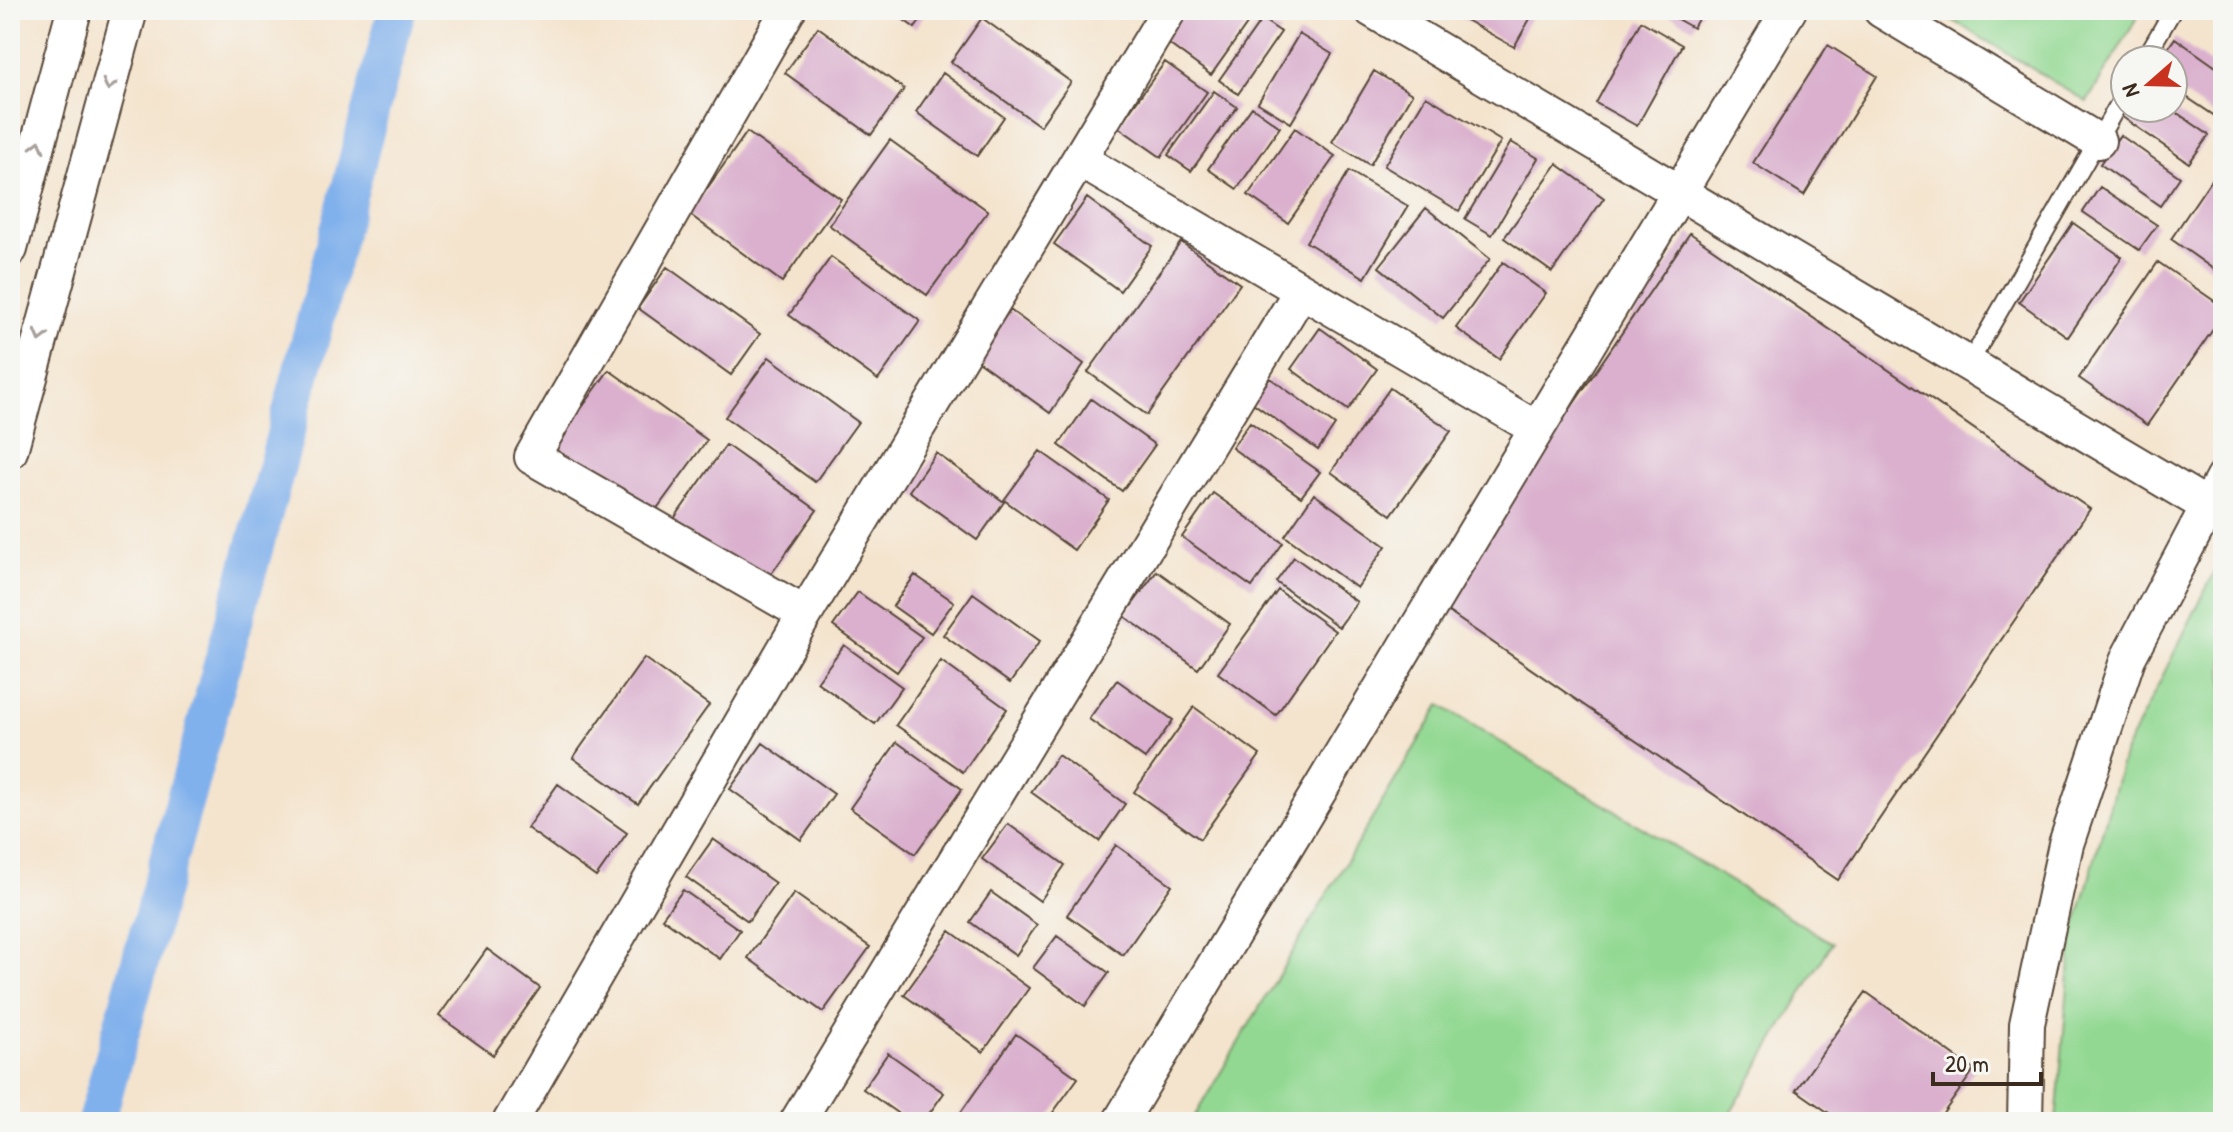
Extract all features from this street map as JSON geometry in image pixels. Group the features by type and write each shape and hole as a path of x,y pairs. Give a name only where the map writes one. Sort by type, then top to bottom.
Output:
{"street":[{"path":"10,249 17,197 74,10"},
{"path":"10,451 130,10"},
{"path":"788,10 532,457 805,614"},
{"path":"510,1122 805,614 1169,10"},
{"path":"1372,10 1969,364 2218,499 2128,658 2066,844 2027,1024 2025,1122"},
{"path":"1120,1122 1789,10"},
{"path":"1881,10 2098,141"},
{"path":"1080,160 1537,429"},
{"path":"797,1122 1301,291"}],"lane":[{"path":"2153,44 2173,10"},
{"path":"1969,364 2109,121"}],"green space":[{"path":"1936,10 2142,10 2122,44 2109,44 2109,65 2087,102"},
{"path":"2223,555 2223,1122 2056,1122 2072,940 2125,751"},
{"path":"1440,705 1832,943 1725,1122 1191,1122"}],"building":[{"path":"890,10 928,10 915,28"},
{"path":"1183,10 1257,10 1211,75 1162,39"},
{"path":"1448,10 1535,10 1514,47"},
{"path":"1661,10 1703,10 1693,28"},
{"path":"982,18 1071,82 1040,126 951,62"},
{"path":"1262,19 1281,32 1238,94 1219,80"},
{"path":"1641,21 1682,45 1637,126 1596,103"},
{"path":"818,27 904,89 871,135 785,73"},
{"path":"1299,34 1332,54 1291,123 1258,103"},
{"path":"1828,45 1877,76 1804,195 1753,163"},
{"path":"2189,48 2223,72 2223,104 2215,116 2189,99"},
{"path":"1165,62 1207,92 1161,157 1118,127"},
{"path":"1374,71 1412,94 1370,165 1332,142"},
{"path":"943,73 1004,117 977,156 916,112"},
{"path":"1214,91 1237,107 1191,171 1168,155"},
{"path":"1426,96 1501,141 1459,211 1384,166"},
{"path":"1252,107 1280,127 1237,189 1208,169"},
{"path":"2189,121 2209,135 2189,163 2132,124 2189,124"},
{"path":"1295,128 1335,156 1288,223 1248,195"},
{"path":"747,132 841,199 782,282 689,214"},
{"path":"2120,135 2180,177 2160,206 2100,164"},
{"path":"890,140 988,211 927,295 829,225"},
{"path":"1511,142 1538,158 1492,235 1465,219"},
{"path":"2223,162 2223,276 2171,239"},
{"path":"1557,164 1604,198 1552,272 1504,238"},
{"path":"1349,171 1408,206 1365,278 1306,242"},
{"path":"2100,187 2157,225 2139,250 2083,212"},
{"path":"1087,198 1152,246 1120,291 1054,244"},
{"path":"1426,208 1490,259 1443,318 1379,267"},
{"path":"2073,223 2122,257 2068,337 2019,302"},
{"path":"1690,233 2090,509 1838,880 1437,604"},
{"path":"1181,242 1240,284 1147,415 1088,372"},
{"path":"831,257 920,321 878,380 789,315"},
{"path":"1503,262 1546,293 1499,359 1456,328"},
{"path":"2158,262 2223,307 2223,315 2147,425 2079,378"},
{"path":"667,267 760,334 731,375 638,308"},
{"path":"1010,310 1084,364 1050,413 975,359"},
{"path":"1320,328 1377,369 1348,410 1291,369"},
{"path":"769,357 858,422 815,482 725,417"},
{"path":"609,370 707,440 650,518 553,448"},
{"path":"1270,378 1335,425 1318,450 1253,403"},
{"path":"1390,388 1451,431 1391,515 1331,472"},
{"path":"1091,399 1155,445 1122,491 1059,445"},
{"path":"1250,422 1320,472 1301,497 1232,448"},
{"path":"726,445 817,510 761,588 671,523"},
{"path":"1040,451 1109,500 1074,550 1004,500"},
{"path":"936,453 1004,502 977,540 909,491"},
{"path":"1213,493 1283,543 1252,587 1182,537"},
{"path":"1314,494 1386,546 1357,588 1285,536"},
{"path":"1294,557 1357,602 1339,627 1276,582"},
{"path":"1157,571 1230,624 1198,669 1124,616"},
{"path":"915,575 954,602 931,633 893,606"},
{"path":"1278,590 1335,631 1276,715 1218,673"},
{"path":"858,592 922,637 897,672 833,626"},
{"path":"973,593 1040,641 1010,683 943,635"},
{"path":"844,645 902,687 875,724 817,682"},
{"path":"644,658 709,705 638,804 573,758"},
{"path":"941,661 1007,709 963,772 896,725"},
{"path":"1117,680 1173,720 1145,759 1089,719"},
{"path":"1194,707 1260,755 1200,839 1134,792"},
{"path":"897,742 962,789 915,854 850,808"},
{"path":"763,743 834,794 801,840 730,789"},
{"path":"1058,755 1125,804 1099,841 1031,792"},
{"path":"558,784 627,833 596,877 527,828"},
{"path":"1008,824 1065,865 1040,901 982,859"},
{"path":"713,839 775,883 748,921 686,877"},
{"path":"1116,845 1172,885 1123,955 1067,915"},
{"path":"683,890 740,930 720,959 662,918"},
{"path":"991,892 1037,925 1016,955 970,922"},
{"path":"794,893 870,947 823,1012 748,958"},
{"path":"950,931 1029,988 983,1052 904,995"},
{"path":"1057,936 1109,973 1085,1006 1033,968"},
{"path":"487,949 540,988 493,1055 439,1016"},
{"path":"1866,992 1974,1070 1937,1122 1842,1122 1796,1090"},
{"path":"1016,1034 1078,1078 1046,1122 954,1122"},
{"path":"888,1053 944,1093 923,1122 910,1122 863,1089"}],"waterway":[{"path":"96,1122 278,462 397,10"}]}
